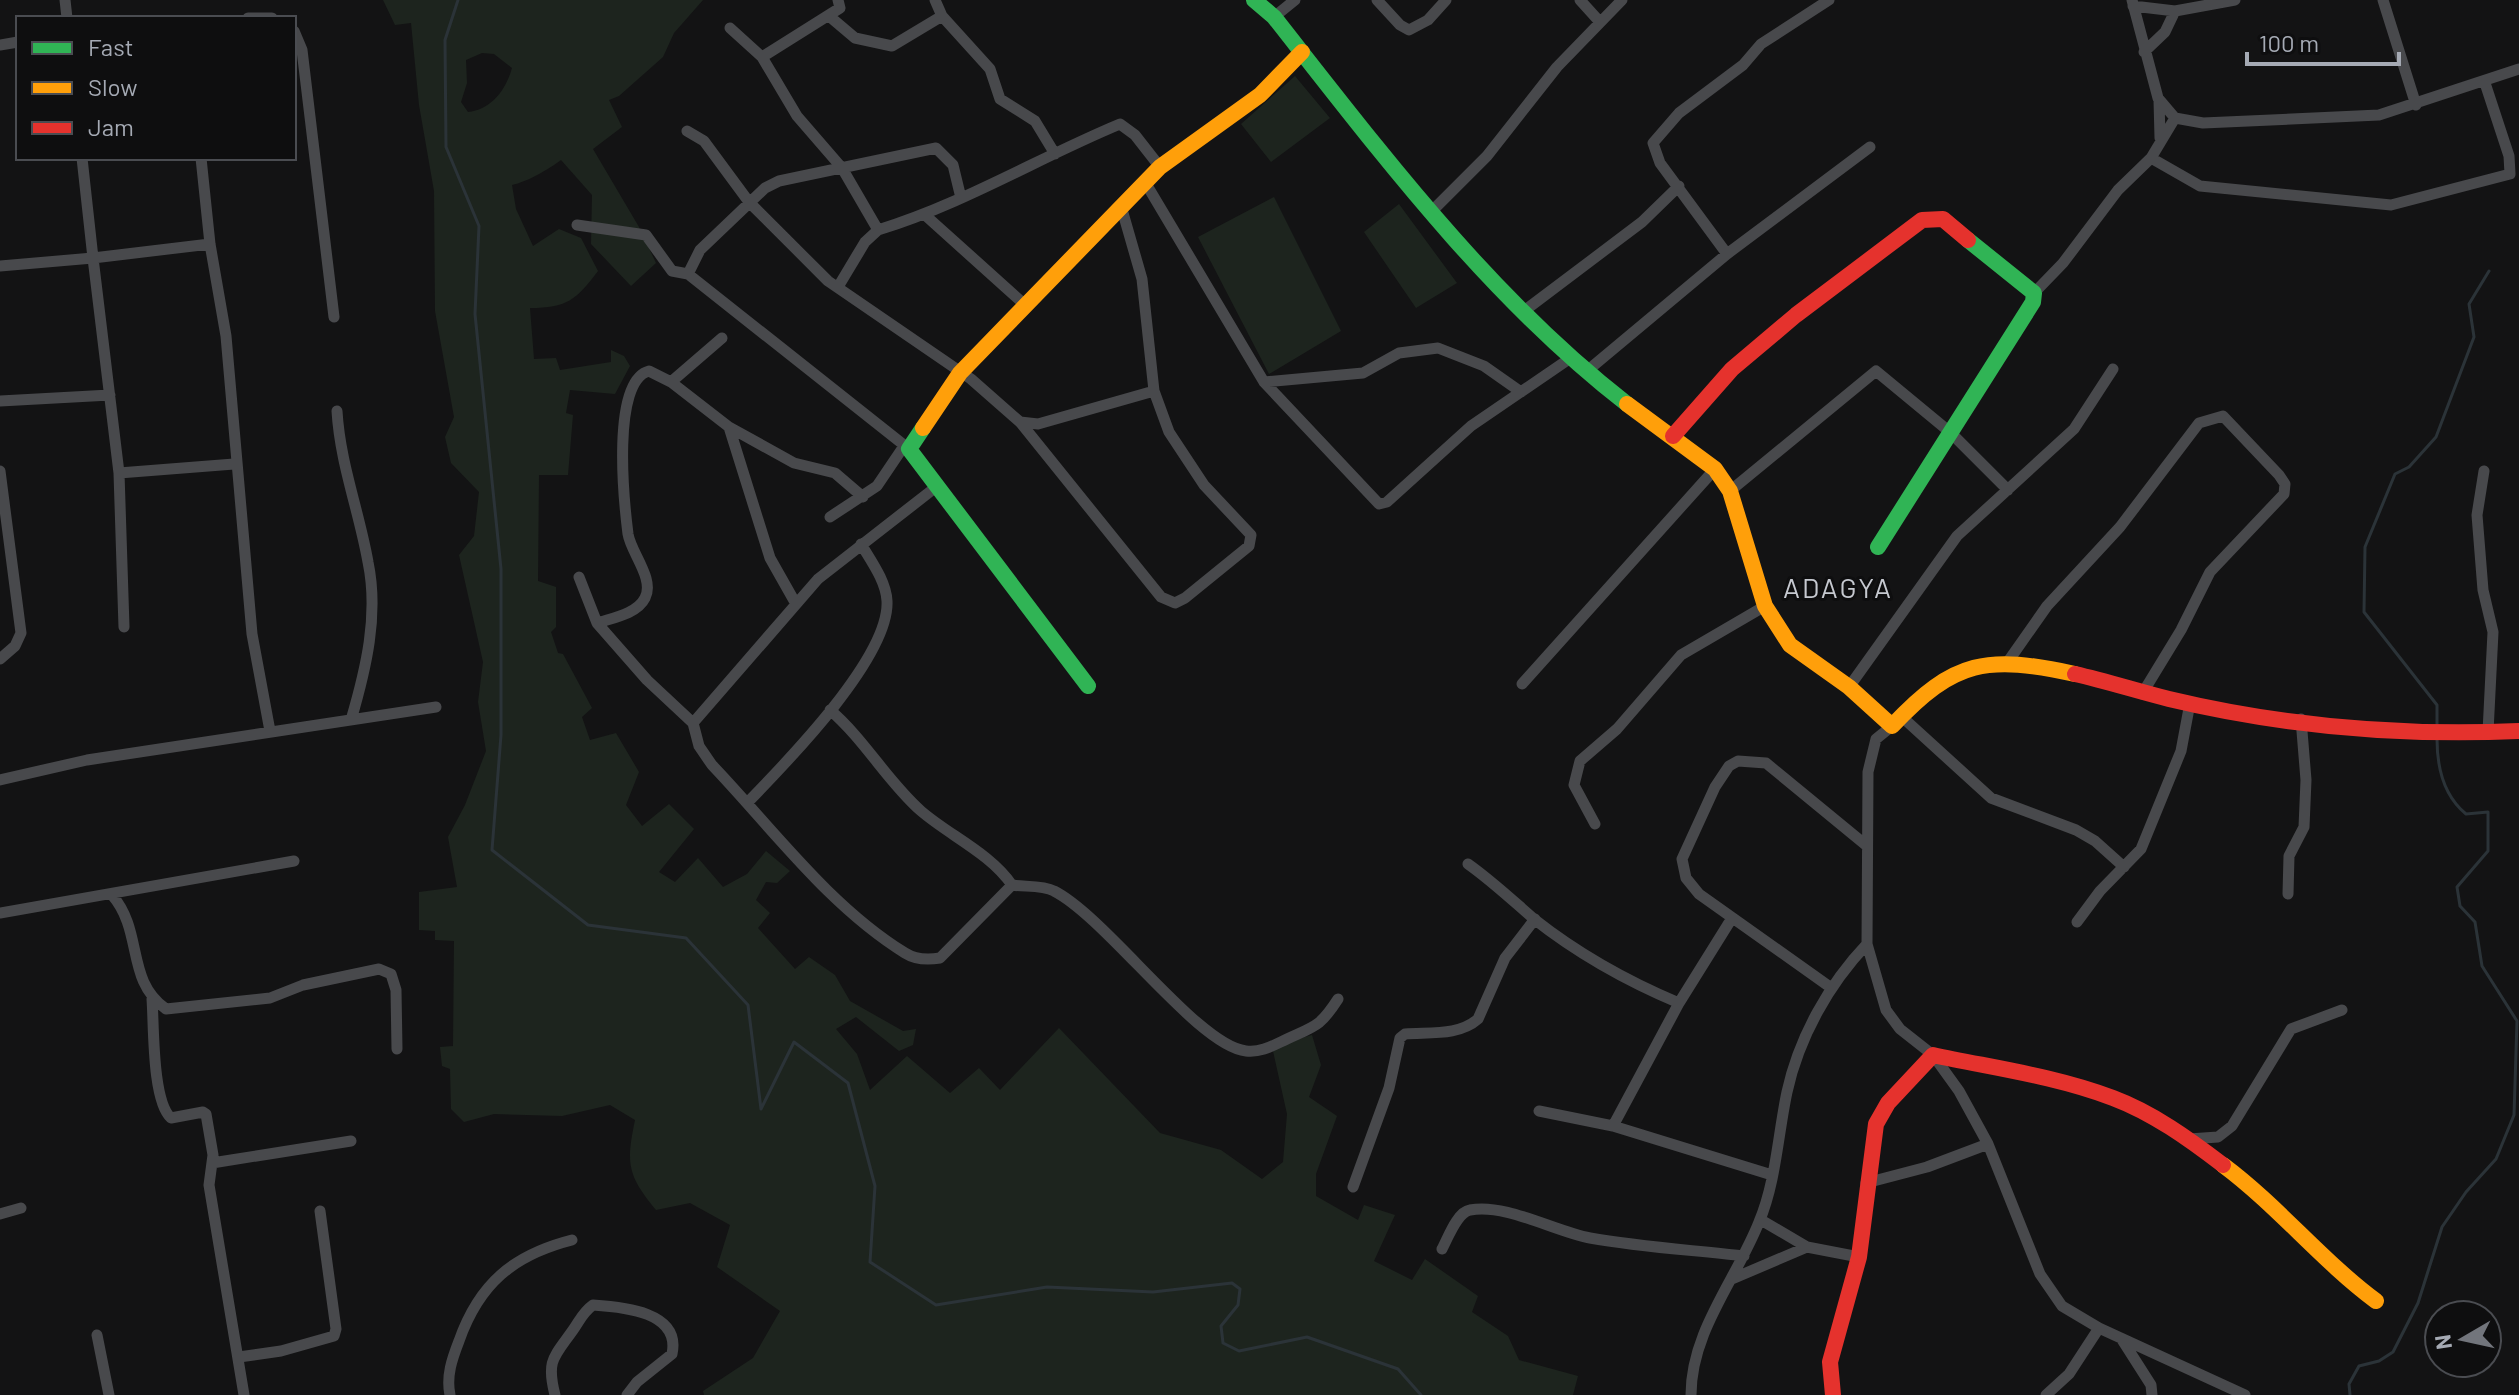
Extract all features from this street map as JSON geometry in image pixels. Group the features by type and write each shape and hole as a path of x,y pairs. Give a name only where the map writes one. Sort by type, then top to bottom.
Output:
{"street":[{"path":"762,57 840,8 838,0"},
{"path":"935,0 942,16 990,69 1000,99 1035,121 1055,154"},
{"path":"1254,0 1274,17 1432,211 1524,311 1587,371 1715,469 1730,491 1765,606 1790,645 1896,721 1991,798 2076,830 2095,841 2124,867"},
{"path":"1274,17 1295,0"},
{"path":"1377,0 1400,25 1409,30 1428,20 1446,0"},
{"path":"1580,0 1599,21"},
{"path":"1432,211 1487,156 1599,21 1622,0"},
{"path":"1727,254 1654,151 1653,143 1658,134 1743,65 1761,44 1829,0"},
{"path":"2159,143 2158,98 2132,3 2175,11 2235,0"},
{"path":"2383,0 2416,105"},
{"path":"2144,52 2165,32 2175,11"},
{"path":"829,16 855,38 892,46 942,16"},
{"path":"730,28 762,57 797,116 842,168 878,230"},
{"path":"296,36 302,50 334,317"},
{"path":"830,517 863,497 892,470 960,373 1160,167 1260,95 1302,52"},
{"path":"2158,98 2175,118 2203,123 2379,115 2485,83 2519,69"},
{"path":"2151,158 2200,186 2391,205 2514,173 2485,83"},
{"path":"1878,547 1951,433 1991,361 2033,302 2034,293 2063,263 2118,190 2151,158 2175,118"},
{"path":"838,287 865,242 878,230 925,215 1120,124 1135,135 1160,167"},
{"path":"687,131 704,141 749,202 819,273 960,373 1020,422 1161,597 1175,603 1238,557 1249,546 1251,535 1204,485 1169,432 1154,391 1142,279 1121,206"},
{"path":"1587,371 1727,254 1870,147"},
{"path":"688,274 700,250 749,202 779,181 936,148 953,165 961,198"},
{"path":"82,160 119,473 124,627"},
{"path":"201,160 210,244 226,336 234,464 252,634 270,731"},
{"path":"1145,182 1264,382 1379,504 1387,502 1471,426 1572,357"},
{"path":"1524,311 1642,222 1679,186"},
{"path":"925,215 1024,304"},
{"path":"1673,436 1732,369 1796,315 1922,220 1943,219 1957,227 2034,293"},
{"path":"577,225 646,235 672,271 688,274 907,447 1088,686"},
{"path":"0,266 210,244"},
{"path":"671,382 722,338"},
{"path":"1264,382 1363,373 1399,353 1438,348 1484,366 1521,392"},
{"path":"1849,687 1957,536 2043,461 2074,429 2113,369"},
{"path":"597,623 636,608 644,600 648,589 629,537 624,406 642,373 649,371 671,382 729,427 794,463 835,473 863,497"},
{"path":"1730,491 1876,371 1951,433 2008,490"},
{"path":"1020,422 1038,424 1154,391"},
{"path":"0,401 110,395"},
{"path":"337,411 340,445 369,565 372,619 364,674 351,720"},
{"path":"2007,663 2047,606 2120,527 2199,423 2223,416 2279,475 2285,484 2284,494 2210,572 2181,630 2142,694"},
{"path":"729,427 770,558 796,604"},
{"path":"119,473 234,464"},
{"path":"1522,684 1715,469"},
{"path":"0,471 6,557 21,633 8,656 0,659"},
{"path":"2484,471 2477,515 2483,590 2493,632 2488,732"},
{"path":"693,723 818,579 936,487"},
{"path":"748,802 830,710 869,657 887,603 884,587 861,544"},
{"path":"579,577 597,623 647,680 693,723 699,746 712,765 834,898 907,954 927,960 940,958 1012,885"},
{"path":"1595,824 1574,785 1580,761 1617,729 1681,655 1765,606"},
{"path":"2245,1395 2099,1328 2062,1306 2050,1293 1988,1144 1959,1091 1933,1055 1900,1029 1886,1010 1867,944 1868,772 1876,739 1962,669 2007,663 2076,674 2142,694 2301,719 2437,734 2519,731"},
{"path":"2077,922 2100,891 2141,849 2161,807 2181,751 2190,703"},
{"path":"0,780 87,760 436,707"},
{"path":"830,710 858,736 899,789 922,811 996,866 1012,885 1050,889 1074,904 1166,993 1232,1048 1248,1052 1266,1049 1310,1031 1322,1023 1338,999"},
{"path":"2288,894 2289,856 2304,827 2306,780 2301,719"},
{"path":"1830,987 1691,886 1682,859 1715,787 1729,766 1738,761 1766,763 1867,846"},
{"path":"0,913 294,861"},
{"path":"1468,864 1504,890 1535,919 1648,990 1679,1003"},
{"path":"112,895 126,912 143,989 166,1009 270,998 303,985 379,969 391,974 396,990 397,1049"},
{"path":"1613,1126 1679,1003 1732,918"},
{"path":"1353,1187 1389,1088 1400,1038 1405,1034 1454,1031 1470,1026 1478,1019 1505,958 1535,919"},
{"path":"1691,1395 1691,1369 1698,1341 1761,1220 1793,1069 1830,987 1867,944"},
{"path":"152,999 158,1080 165,1113 171,1118 203,1112 212,1163 209,1185 244,1395"},
{"path":"2188,1139 2218,1137 2232,1126 2291,1029 2342,1010"},
{"path":"1933,1055 2097,1094 2133,1107 2188,1139 2297,1225 2357,1288 2376,1301"},
{"path":"1833,1395 1830,1362 1859,1257 1866,1183 1876,1124 1882,1112 1933,1055"},
{"path":"1539,1111 1613,1126 1772,1175"},
{"path":"212,1163 351,1141"},
{"path":"1866,1183 1927,1167 1988,1144"},
{"path":"0,1214 21,1208"},
{"path":"1442,1249 1462,1213 1470,1209 1508,1212 1544,1227 1591,1238 1744,1256"},
{"path":"239,1357 281,1351 334,1336 332,1281 320,1211"},
{"path":"1761,1220 1807,1247 1859,1257"},
{"path":"450,1395 451,1363 481,1293 533,1250 572,1240"},
{"path":"1732,1279 1807,1247"},
{"path":"555,1395 549,1373 552,1359 583,1312 593,1305 652,1316 666,1322 672,1331 672,1354 627,1395"},
{"path":"2046,1395 2069,1374 2099,1328"},
{"path":"97,1335 109,1395"},
{"path":"2121,1337 2151,1385 2152,1395"}],"shaded area":[{"path":"383,0 703,0 674,33 663,57 619,96 609,100 622,127 593,149 639,227 656,263 631,286 591,244 592,195 561,160 538,175 512,185 516,209 533,246 559,229 581,238 598,271 570,300 553,306 530,308 534,359 556,358 560,370 611,362 611,350 624,356 630,366 615,394 570,390 566,413 573,415 568,475 539,475 538,581 556,587 556,627 551,632 558,653 563,654 592,708 582,717 590,740 616,733 639,772 626,805 642,826 669,804 694,829 659,872 675,882 698,858 723,887 747,874 766,851 790,871 777,883 766,882 756,900 770,913 758,928 795,969 809,957 835,975 850,1001 903,1031 916,1029 913,1045 899,1051 856,1017 836,1029 857,1054 870,1090 907,1056 950,1093 979,1068 1000,1090 1059,1028 1160,1133 1221,1150 1262,1179 1283,1162 1287,1114 1273,1051 1287,1042 1312,1035 1321,1065 1309,1097 1337,1116 1316,1174 1316,1196 1358,1220 1364,1205 1395,1215 1374,1261 1412,1280 1425,1259 1478,1296 1472,1312 1508,1336 1519,1360 1578,1376 1573,1395 704,1395 703,1391 753,1358 780,1311 717,1267 730,1225 690,1203 656,1210 639,1187 631,1168 630,1147 635,1120 610,1105 562,1116 494,1114 464,1122 451,1109 450,1069 442,1066 440,1047 453,1046 454,941 435,940 435,931 419,930 419,892 457,887 448,837 465,805 486,751 478,702 483,662 459,555 474,536 479,492 451,463 445,437 454,417 435,311 434,191 419,105 411,23 395,25","holes":["482,53 494,54 512,68 509,76 496,98 484,107 468,112 461,102 467,83 466,60"]},
{"path":"1295,76 1330,118 1271,162 1241,124"},
{"path":"1274,197 1341,331 1269,374 1198,237"},
{"path":"1399,204 1457,283 1416,308 1364,232"}],"waterway":[{"path":"458,0 445,40 446,147 479,226 475,314 501,569 501,735 492,850 588,925 686,938 748,1005 761,1109 794,1042 848,1083 875,1186 870,1262 936,1305 1047,1287 1153,1292 1232,1283 1240,1289 1238,1305 1221,1326 1223,1343 1239,1351 1307,1337 1398,1369 1421,1395"},
{"path":"2437,728 2437,705 2364,612 2365,547 2395,474 2409,467 2436,437 2474,337 2469,304 2489,271"},
{"path":"2350,1395 2349,1384 2359,1366 2379,1361 2393,1352 2418,1303 2442,1227 2466,1192 2496,1159 2514,1115 2517,1021 2482,966 2475,922 2460,906 2457,887 2488,851 2488,812 2466,814 2452,799 2440,771 2437,739"}],"traffic: fast":[{"path":"1254,0 1274,17 1396,171 1483,270 1529,318 1627,404"},
{"path":"1878,547 2033,302 2034,293 1968,240"},
{"path":"923,428 909,449 1088,686"}],"traffic: slow":[{"path":"923,428 960,373 1160,167 1260,95 1302,52"},
{"path":"1627,404 1715,469 1730,491 1765,606 1790,645 1849,687 1892,726 1935,687 1954,675 1974,668 1995,664 2018,665 2075,674"},
{"path":"2223,1165 2376,1301"}],"traffic: jam":[{"path":"1673,436 1732,369 1796,315 1922,220 1943,219 1968,240"},
{"path":"2075,674 2169,699 2299,722 2431,732 2519,731"},
{"path":"1833,1395 1830,1362 1859,1257 1876,1124 1888,1103 1933,1055 2046,1078 2113,1098 2184,1136 2223,1165"}],"district":[{"name":"ADAGYA","path":"1838,587"}]}
